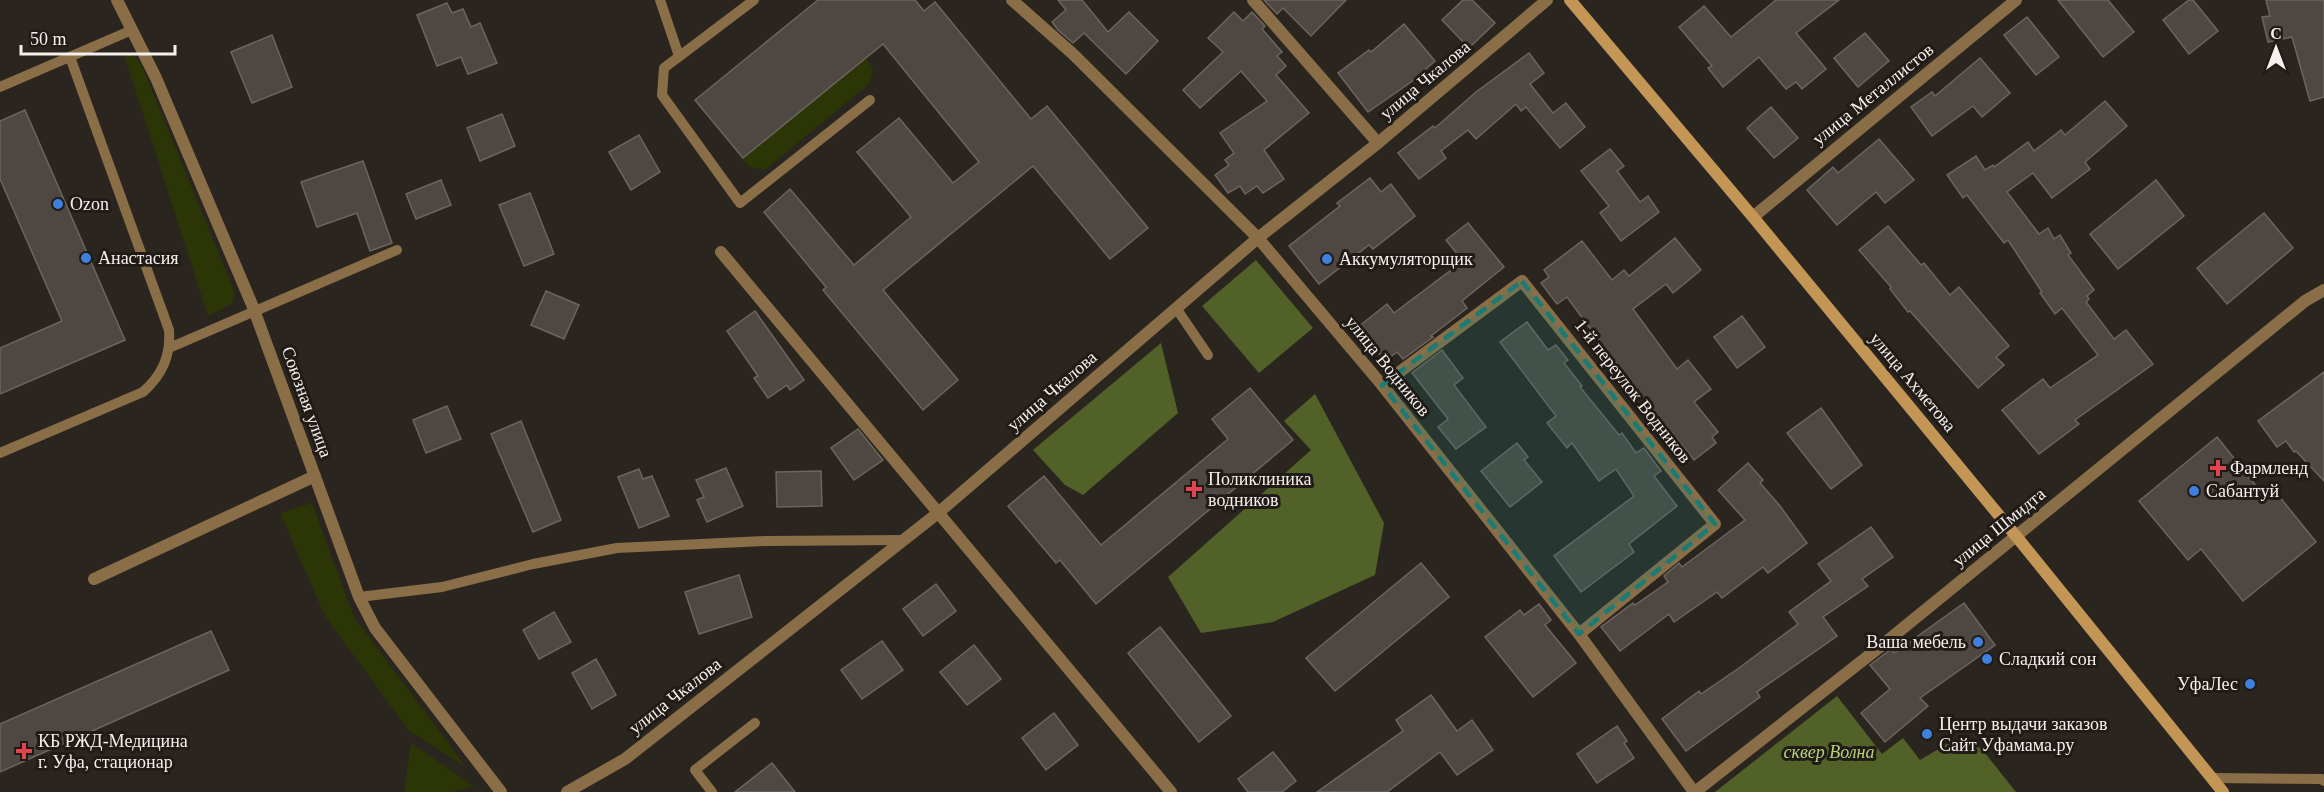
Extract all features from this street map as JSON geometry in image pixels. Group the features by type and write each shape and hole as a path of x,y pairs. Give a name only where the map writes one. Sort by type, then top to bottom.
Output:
{"main road":[{"name":"улица Ахметова","path":"1570,0 1753,217 2223,792"}],"street":[{"name":"Союзная улица","path":"117,0 156,78 255,312 359,597 375,628 501,792"},
{"name":"улица Водников","path":"1012,0 1073,54 1258,238 1382,385 1579,634 1694,792"},
{"path":"1252,0 1378,143"},
{"name":"улица Чкалова","path":"567,792 625,759 938,513 1258,238 1378,143 1547,0"},
{"name":"улица Металлистов","path":"1753,217 2016,0"},
{"path":"721,252 1171,792"},
{"name":"1-й переулок Водников","path":"1382,385 1522,281 1715,524 1579,634"},
{"name":"улица Шмидта","path":"1694,792 1881,646 2305,301 2324,290"},
{"path":"94,579 315,476"}],"lane":[{"path":"660,0 679,56"},
{"path":"754,0 664,68 662,95 740,203 870,100"},
{"path":"0,87 132,30"},
{"path":"0,453 143,392 159,374 169,348 169,330 70,57"},
{"path":"169,348 397,250"},
{"path":"1176,308 1208,355"},
{"path":"359,597 442,587 533,564 616,548 765,541 903,540"},
{"path":"712,792 695,770 755,723"},
{"path":"2211,777 2322,778 2324,781"}],"highlighted area":[{"path":"1522,281 1715,524 1579,634 1382,385"}],"green space":[{"path":"123,52 134,56 141,64 235,293 232,304 208,316"},
{"path":"862,52 873,69 869,84 765,170 750,167 737,153"},
{"path":"1256,260 1313,328 1259,373 1202,306"},
{"path":"1161,343 1178,413 1083,495 1065,485 1033,450"},
{"path":"1315,394 1384,523 1375,575 1273,622 1201,633 1168,577 1311,450 1284,421"},
{"path":"312,503 354,617 466,767 409,731 325,616 280,513"},
{"name":"сквер Волна","path":"1837,696 1882,754 1903,738 1920,760 1952,741 1981,748 2016,792 1715,792"},
{"path":"411,743 474,786 452,792 404,792"}],"building":[{"path":"818,0 915,0 924,11 935,2 1031,119 1047,106 1148,228 1110,259 1033,166 883,290 958,380 923,410 823,290 826,287 764,212 790,189 854,265 911,217 857,152 899,118 953,183 979,162 883,44 743,158 695,100"},
{"path":"1058,0 1082,0 1108,32 1129,12 1158,41 1126,74 1084,33 1073,43 1058,30 1052,22 1066,10"},
{"path":"1264,0 1346,0 1311,36 1283,8 1277,14"},
{"path":"1463,0 1472,0 1495,23 1469,48 1442,20"},
{"path":"1776,0 1839,0 1796,33 1826,69 1802,89 1796,82 1786,89 1759,57 1723,87 1708,68 1712,66 1679,27 1704,6 1731,37"},
{"path":"2058,0 2108,0 2134,32 2103,57"},
{"path":"2189,0 2193,0 2218,31 2189,54 2163,20"},
{"path":"2266,0 2324,0 2324,97 2310,101 2292,37 2268,42 2262,17 2270,16"},
{"path":"447,3 452,13 463,9 471,27 480,23 497,63 468,74 461,57 437,66 417,15"},
{"path":"1234,12 1243,21 1252,12 1265,26 1262,29 1282,52 1277,56 1286,66 1276,75 1309,113 1264,150 1284,179 1263,193 1257,186 1245,194 1240,186 1228,193 1215,175 1229,165 1225,160 1234,153 1220,133 1267,101 1241,71 1200,108 1183,90 1223,52 1208,38"},
{"path":"2027,17 2059,57 2036,75 2004,35"},
{"path":"1404,24 1435,61 1411,82 1368,112 1338,73 1369,50 1371,52"},
{"path":"1865,33 1889,61 1858,87 1834,58"},
{"path":"272,35 292,87 252,103 231,52"},
{"path":"1529,53 1544,73 1530,84 1553,113 1566,103 1585,127 1560,148 1526,107 1521,111 1516,104 1476,139 1468,130 1441,151 1446,158 1419,179 1398,153 1433,126 1435,128 1476,92"},
{"path":"1980,58 2010,93 1982,117 1973,106 1932,136 1911,107 1932,92 1935,96"},
{"path":"2105,101 2127,126 2085,162 2090,169 2052,198 2033,173 2007,192 2039,234 2048,228 2054,239 2060,235 2071,253 2068,255 2094,290 2087,296 2089,299 2086,302 2114,339 2126,330 2153,364 2075,420 2079,424 2039,454 2002,410 2043,379 2050,388 2098,355 2062,308 2055,314 2008,240 2004,243 1967,195 1963,198 1947,175 1976,156 1985,170 1993,165 1994,167 2028,142 2034,151 2061,130 2065,135"},
{"path":"1771,107 1798,138 1774,158 1747,128"},
{"path":"25,110 125,340 0,394 0,348 62,321 0,179 0,121"},
{"path":"502,114 515,146 480,161 467,128"},
{"path":"639,135 660,172 631,190 609,152"},
{"path":"1879,139 1914,180 1885,203 1876,192 1837,225 1807,190 1833,167 1838,173"},
{"path":"1610,149 1624,166 1617,171 1640,202 1648,196 1659,212 1621,241 1600,213 1609,206 1581,171"},
{"path":"363,161 392,243 370,251 357,213 317,227 301,182"},
{"path":"1370,178 1381,192 1391,184 1415,216 1373,249 1369,245 1319,284 1289,246 1340,206 1337,203"},
{"path":"441,180 451,205 416,219 406,194"},
{"path":"2156,180 2184,216 2118,269 2090,234"},
{"path":"530,193 554,254 524,266 499,205"},
{"path":"2264,213 2293,248 2227,304 2197,268"},
{"path":"1468,223 1504,267 1462,301 1467,308 1431,336 1433,337 1403,359 1397,352 1385,361 1358,327 1387,304 1394,313 1463,261 1446,240"},
{"path":"1888,226 1921,265 1924,263 1950,295 1959,287 2009,346 1996,357 2004,365 1978,388 1910,311 1908,312 1890,289 1891,287 1859,250"},
{"path":"1675,238 1701,270 1673,293 1666,284 1633,309 1677,369 1688,360 1711,389 1694,402 1718,432 1712,437 1716,443 1694,460 1611,357 1567,297 1557,304 1541,283 1549,277 1544,270 1582,241 1612,280 1624,270 1629,276"},
{"path":"546,291 579,305 564,339 531,325"},
{"path":"755,311 804,380 790,390 787,385 768,398 754,378 758,376 727,331"},
{"path":"1742,316 1765,347 1737,368 1714,337"},
{"path":"1527,322 1548,350 1556,345 1568,360 1564,363 1582,386 1580,387 1619,435 1622,433 1636,453 1644,448 1661,471 1654,476 1677,506 1629,544 1634,552 1581,592 1554,556 1634,496 1616,469 1599,481 1572,443 1567,448 1547,423 1556,416 1500,342"},
{"path":"1442,350 1463,378 1454,385 1486,427 1456,449 1438,427 1448,419 1412,373"},
{"path":"2324,372 2324,481 2286,441 2277,447 2258,421"},
{"path":"1250,388 1293,440 1096,604 1060,560 1056,563 1008,506 1044,476 1101,545 1228,439 1212,419"},
{"path":"447,406 461,439 426,453 413,420"},
{"path":"1821,408 1862,465 1831,489 1787,433"},
{"path":"521,421 561,520 533,532 491,434"},
{"path":"858,429 883,460 854,480 831,448"},
{"path":"2217,437 2261,492 2270,485 2316,542 2243,601 2201,549 2188,560 2139,501"},
{"path":"1517,443 1528,457 1524,460 1542,482 1510,507 1481,471"},
{"path":"1748,463 1763,480 1760,483 1807,543 1768,573 1763,567 1722,598 1717,592 1674,622 1669,614 1620,651 1601,627 1633,603 1635,605 1668,582 1664,576 1679,563 1682,567 1745,520 1718,490"},
{"path":"726,468 743,506 707,522 697,500 704,497 696,480"},
{"path":"639,469 643,479 652,476 669,516 639,528 618,477"},
{"path":"821,471 822,506 777,507 776,472"},
{"path":"1871,527 1893,557 1862,579 1868,586 1823,617 1837,636 1757,692 1760,697 1686,751 1662,719 1699,691 1701,694 1739,668 1798,624 1789,612 1831,581 1818,564"},
{"path":"1421,563 1449,597 1335,691 1306,658"},
{"path":"739,575 752,617 699,634 685,592"},
{"path":"936,584 956,611 923,636 903,609"},
{"path":"1964,603 1995,645 1920,698 1928,706 1885,742 1861,713 1890,689 1870,665 1891,649 1894,653"},
{"path":"1539,604 1551,620 1545,625 1576,663 1533,697 1485,637 1520,610 1524,615"},
{"path":"554,612 571,642 539,659 523,630"},
{"path":"1160,627 1231,716 1199,742 1128,653"},
{"path":"211,631 229,670 0,772 0,724"},
{"path":"882,641 903,670 862,699 841,670"},
{"path":"974,645 1001,679 967,705 940,672"},
{"path":"596,659 616,695 592,709 572,673"},
{"path":"1431,695 1457,731 1472,720 1493,750 1457,775 1440,752 1387,792 1317,792 1403,731 1396,720"},
{"path":"1054,713 1078,745 1046,770 1022,738"},
{"path":"1617,726 1634,758 1597,783 1577,754"},
{"path":"1273,752 1296,781 1282,792 1248,792 1238,779"},
{"path":"772,763 795,792 735,792"}],"place":[{"name":"Ozon","path":"58,204"},
{"name":"Анастасия","path":"86,258"},
{"name":"Аккумуляторщик","path":"1327,259"},
{"name":"Фармленд","path":"2218,468"},
{"name":"Поликлиника водников","path":"1194,489"},
{"name":"Сабантуй","path":"2194,491"},
{"name":"Ваша мебель","path":"1978,642"},
{"name":"Сладкий сон","path":"1987,659"},
{"name":"УфаЛес","path":"2250,684"},
{"name":"Центр выдачи заказов Сайт Уфамама.ру","path":"1927,734"},
{"name":"КБ РЖД-Медицина г. Уфа, стационар","path":"24,751"}]}
